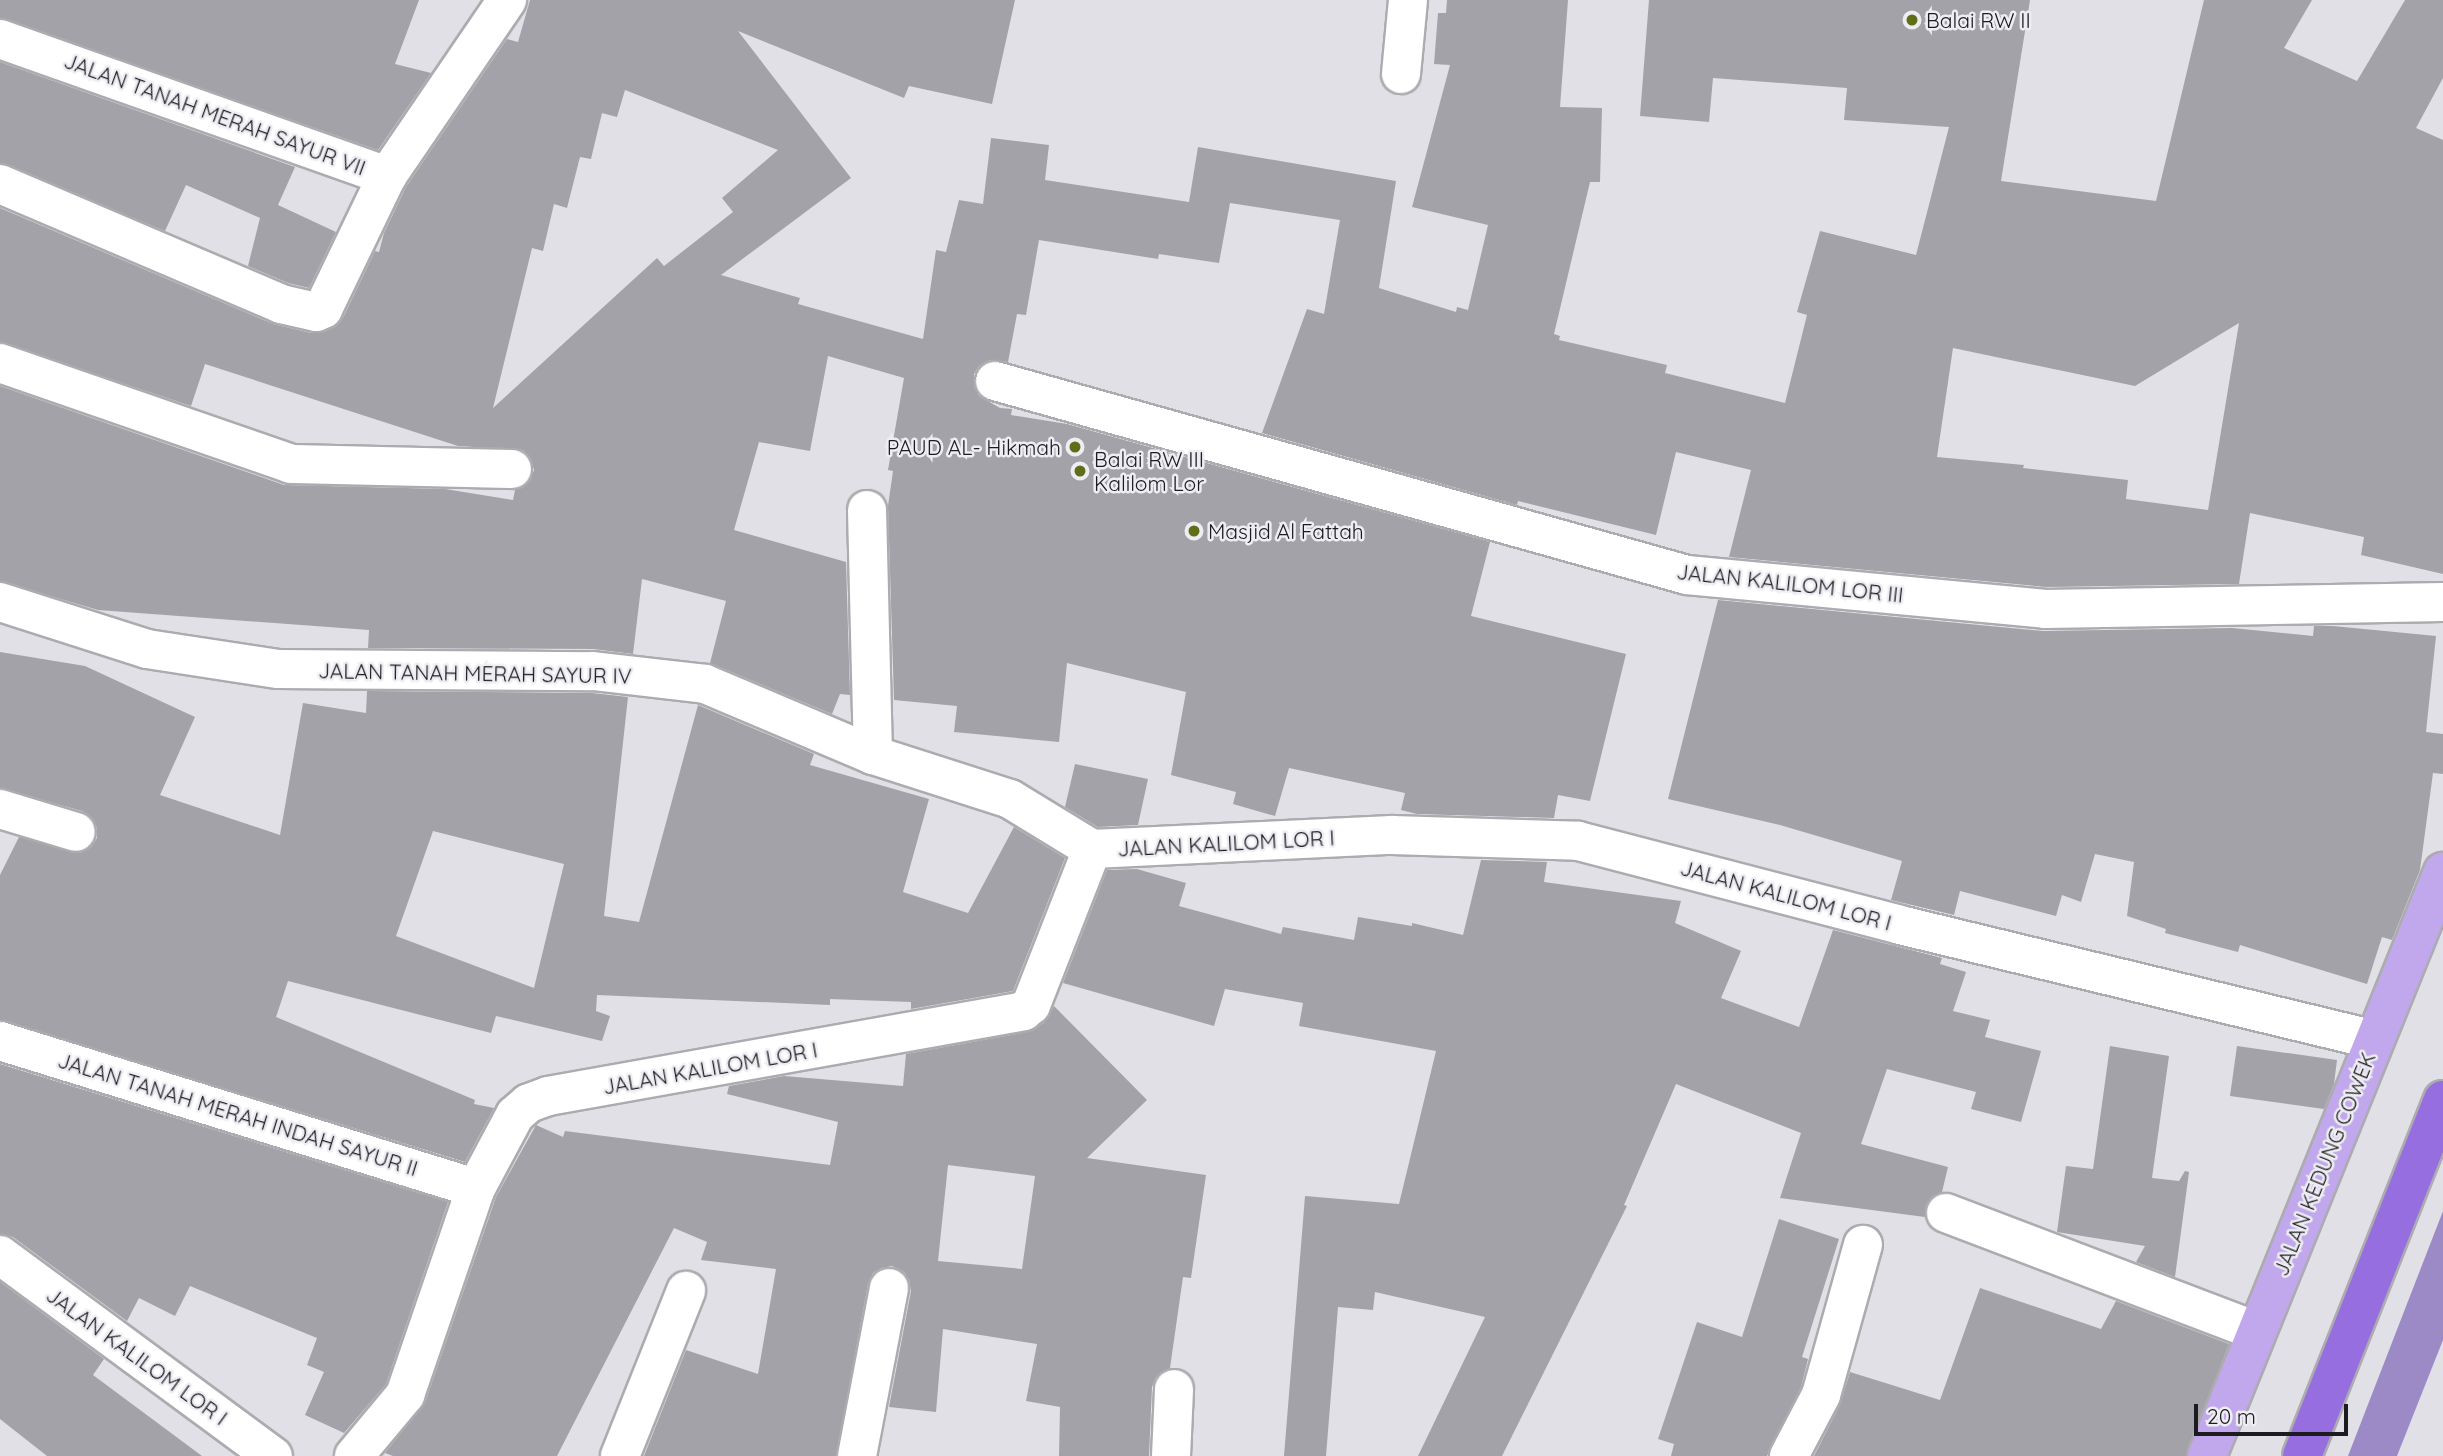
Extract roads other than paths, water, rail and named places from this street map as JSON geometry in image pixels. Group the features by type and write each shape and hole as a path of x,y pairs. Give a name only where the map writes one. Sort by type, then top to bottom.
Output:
{"highway":[{"path":"2302,1456 2443,1100"}],"main road":[{"name":"JALAN KEDUNG COWEK","path":"2207,1456 2373,1039 2443,872"}],"street":[{"name":"JALAN TANAH MERAH SAYUR VII","path":"0,38 387,176 507,0"},
{"path":"1401,74 1408,0"},
{"path":"0,184 281,304 316,312 323,309 387,176"},
{"path":"0,363 292,464 512,469"},
{"name":"JALAN KALILOM LOR III","path":"995,382 1687,575 2045,609 2443,602"},
{"path":"867,510 873,755"},
{"name":"JALAN TANAH MERAH SAYUR IV","path":"0,602 147,649 278,669 593,671 705,684 873,755 1010,799 1091,849"},
{"path":"0,809 76,832"},
{"name":"JALAN KALILOM LOR I","path":"354,1456 405,1395 476,1188 515,1115 529,1103 548,1096 1023,1011 1031,1004 1091,849 1392,835 1577,841 1900,925 2373,1039"},
{"name":"JALAN TANAH MERAH INDAH SAYUR II","path":"0,1041 476,1188"},
{"path":"1946,1213 2256,1331"},
{"path":"1789,1456 1821,1395 1863,1244"},
{"name":"JALAN KALILOM LOR I","path":"0,1255 273,1456"},
{"path":"857,1456 889,1288"},
{"path":"620,1456 686,1291"},
{"path":"1171,1456 1174,1390"}],"place":[{"name":"Balai RW II","path":"1912,20"},
{"name":"PAUD AL- Hikmah","path":"1075,447"},
{"name":"Balai RW III Kalilom Lor","path":"1080,471"},
{"name":"Masjid Al Fattah","path":"1194,531"}]}
